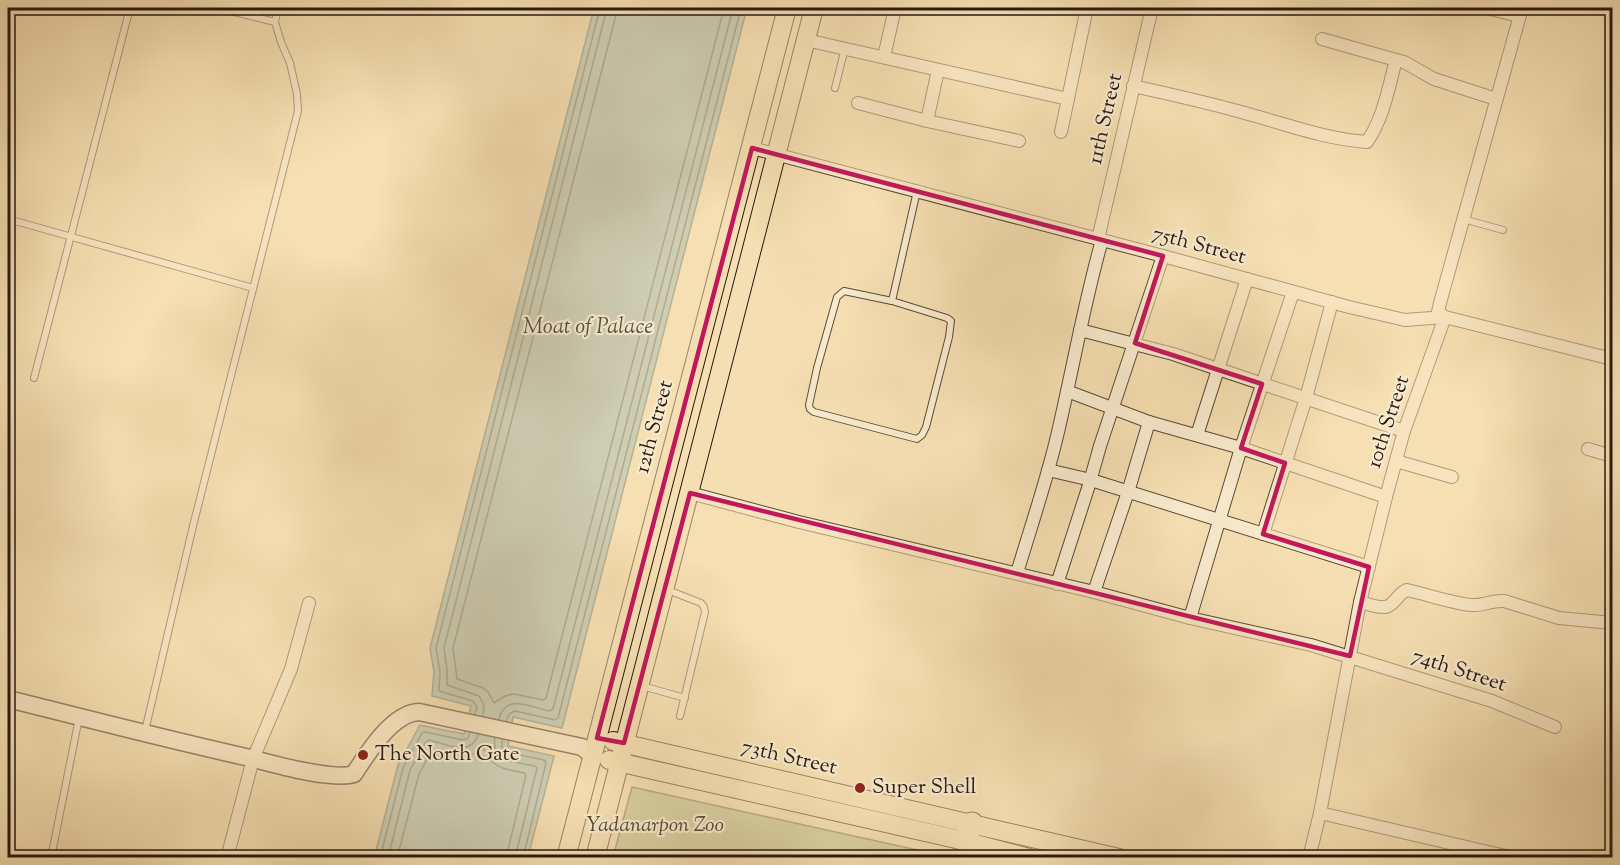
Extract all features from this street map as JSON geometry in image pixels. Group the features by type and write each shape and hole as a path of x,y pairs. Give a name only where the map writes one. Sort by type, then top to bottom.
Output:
{"main road":[{"name":"12th Street","path":"566,858 591,747 752,148 787,8"},
{"path":"595,858 814,8"},
{"name":"73th Street","path":"591,747 624,743 969,832 1029,858"},
{"name":"73th Street","path":"591,747 620,762 1070,852 1119,858"}],"street":[{"path":"884,57 895,8"},
{"path":"1060,132 1088,8"},
{"name":"11th Street","path":"1017,573 1048,470 1067,391 1152,8"},
{"path":"1486,8 1521,12"},
{"name":"10th Street","path":"1309,858 1319,818 1360,602 1386,497 1404,431 1445,317 1438,312 1521,12"},
{"path":"1322,39 1404,62 1434,79 1496,99"},
{"path":"806,40 1068,99"},
{"path":"1133,86 1239,111 1322,135 1367,142 1376,130 1382,114 1396,60"},
{"path":"927,121 938,70"},
{"path":"858,103 1019,141"},
{"name":"75th Street","path":"752,148 1405,320 1445,317 1612,359"},
{"path":"1057,584 1163,256"},
{"path":"1197,435 1247,279"},
{"path":"1190,618 1241,448 1293,292"},
{"path":"1263,534 1306,398 1332,302"},
{"path":"1080,330 1173,354 1404,431"},
{"path":"1067,391 1149,422 1241,448 1386,497"},
{"path":"1094,592 1149,422"},
{"path":"1588,449 1612,456"},
{"path":"1396,461 1452,477"},
{"path":"1048,470 1090,480 1369,567"},
{"name":"74th Street","path":"690,493 799,522 1094,592 1190,618 1311,645 1492,702 1555,727"},
{"path":"1360,602 1386,607 1391,605 1404,590 1407,590 1469,605 1482,605 1496,600 1560,618 1612,621"},
{"path":"227,858 253,759 291,669 309,603"},
{"path":"8,699 144,734 332,775 354,774 373,746 393,724 409,714 419,712 562,743 591,747"},
{"path":"1319,818 1514,858"}],"lane":[{"path":"34,378 130,8"},
{"path":"218,8 274,22"},
{"path":"144,734 193,526 298,111 297,94 290,63 274,22 278,8"},
{"path":"835,88 845,48"},
{"path":"892,301 917,192"},
{"path":"8,219 253,288"},
{"path":"1463,219 1503,230"},
{"path":"844,291 849,291 892,301 951,321 926,427 917,439 814,412 809,405 837,297 844,291"},
{"path":"664,589 696,601 704,607 705,612 680,716"},
{"path":"639,686 685,698"},
{"path":"51,858 79,717"}],"highlighted area":[{"path":"752,148 1163,256 1135,343 1262,384 1241,448 1285,463 1263,534 1369,567 1350,656 690,493 624,743 597,738"}],"green space":[{"name":"Yadanarpon Zoo","path":"632,787 949,857 613,857"}],"water":[{"name":"Moat of Palace","path":"594,8 747,8 562,728 513,717 508,746 554,756 528,857 374,858 398,765 420,725 464,734 471,706 432,696 434,672 430,648"}],"place":[{"name":"The North Gate","path":"363,755"},
{"name":"Super Shell","path":"860,788"}]}
